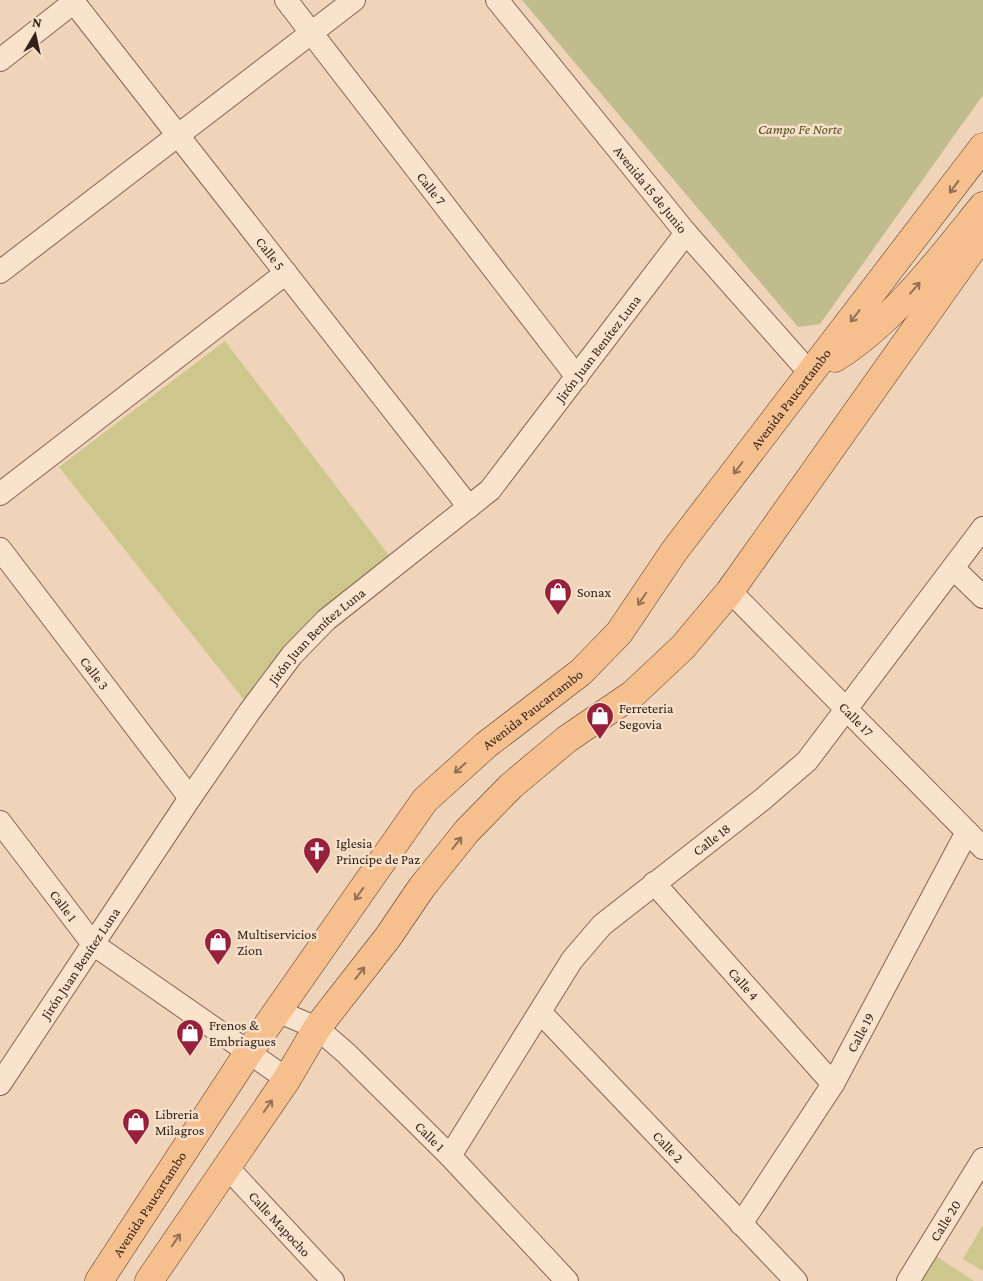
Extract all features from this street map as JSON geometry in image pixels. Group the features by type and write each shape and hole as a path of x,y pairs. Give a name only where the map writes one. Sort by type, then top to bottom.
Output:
{"main road":[{"name":"Avenida Paucartambo","path":"99,1281 248,1053 425,800 486,745 581,672 619,633 675,550 983,147"},
{"path":"810,374 848,350 912,292 983,206"},
{"path":"149,1281 287,1079 317,1028 388,937 422,887 467,831 511,786 568,739 632,694 683,647 730,590 983,234"}],"street":[{"name":"Calle 7","path":"286,0 577,377"},
{"path":"0,272 354,0"},
{"name":"Avenida 15 de Junio","path":"496,0 686,233 810,374"},
{"path":"0,60 73,1"},
{"name":"Calle 5","path":"73,1 469,507"},
{"name":"Jirón Juan Benítez Luna","path":"0,1084 190,798 250,711 308,637 332,615 490,490 686,233"},
{"path":"0,494 286,273"},
{"name":"Calle 18","path":"450,1156 572,960 602,925 763,799 807,761 848,710 983,528"},
{"name":"Calle 3","path":"0,550 190,798"},
{"path":"954,569 983,597"},
{"name":"Calle 17","path":"730,590 983,848"},
{"name":"Calle 1","path":"0,822 93,944 287,1079"},
{"name":"Calle 19","path":"741,1224 833,1084 967,832"},
{"name":"Calle 4","path":"654,883 833,1084"},
{"name":"Calle 1","path":"277,1011 317,1028 346,1053 450,1156 567,1281"},
{"name":"Calle 2","path":"540,1012 796,1281"},
{"name":"Calle 20","path":"908,1281 983,1159"},
{"name":"Calle Mapocho","path":"226,1166 333,1281"}],"shaded area":[{"path":"225,341 391,558 245,701 59,467"},
{"path":"983,1225 983,1271 963,1259"},
{"path":"931,1253 974,1281 914,1281"}],"green space":[{"name":"Campo Fe Norte","path":"522,0 983,0 983,95 820,324 798,327"}],"place":[{"name":"Sonax","path":"558,616"},
{"name":"Ferreteria Segovia","path":"600,740"},
{"name":"Iglesia Principe de Paz","path":"317,875"},
{"name":"Multiservicios Zion","path":"218,966"},
{"name":"Frenos & Embriagues","path":"190,1057"},
{"name":"Libreria Milagros","path":"136,1146"}]}
